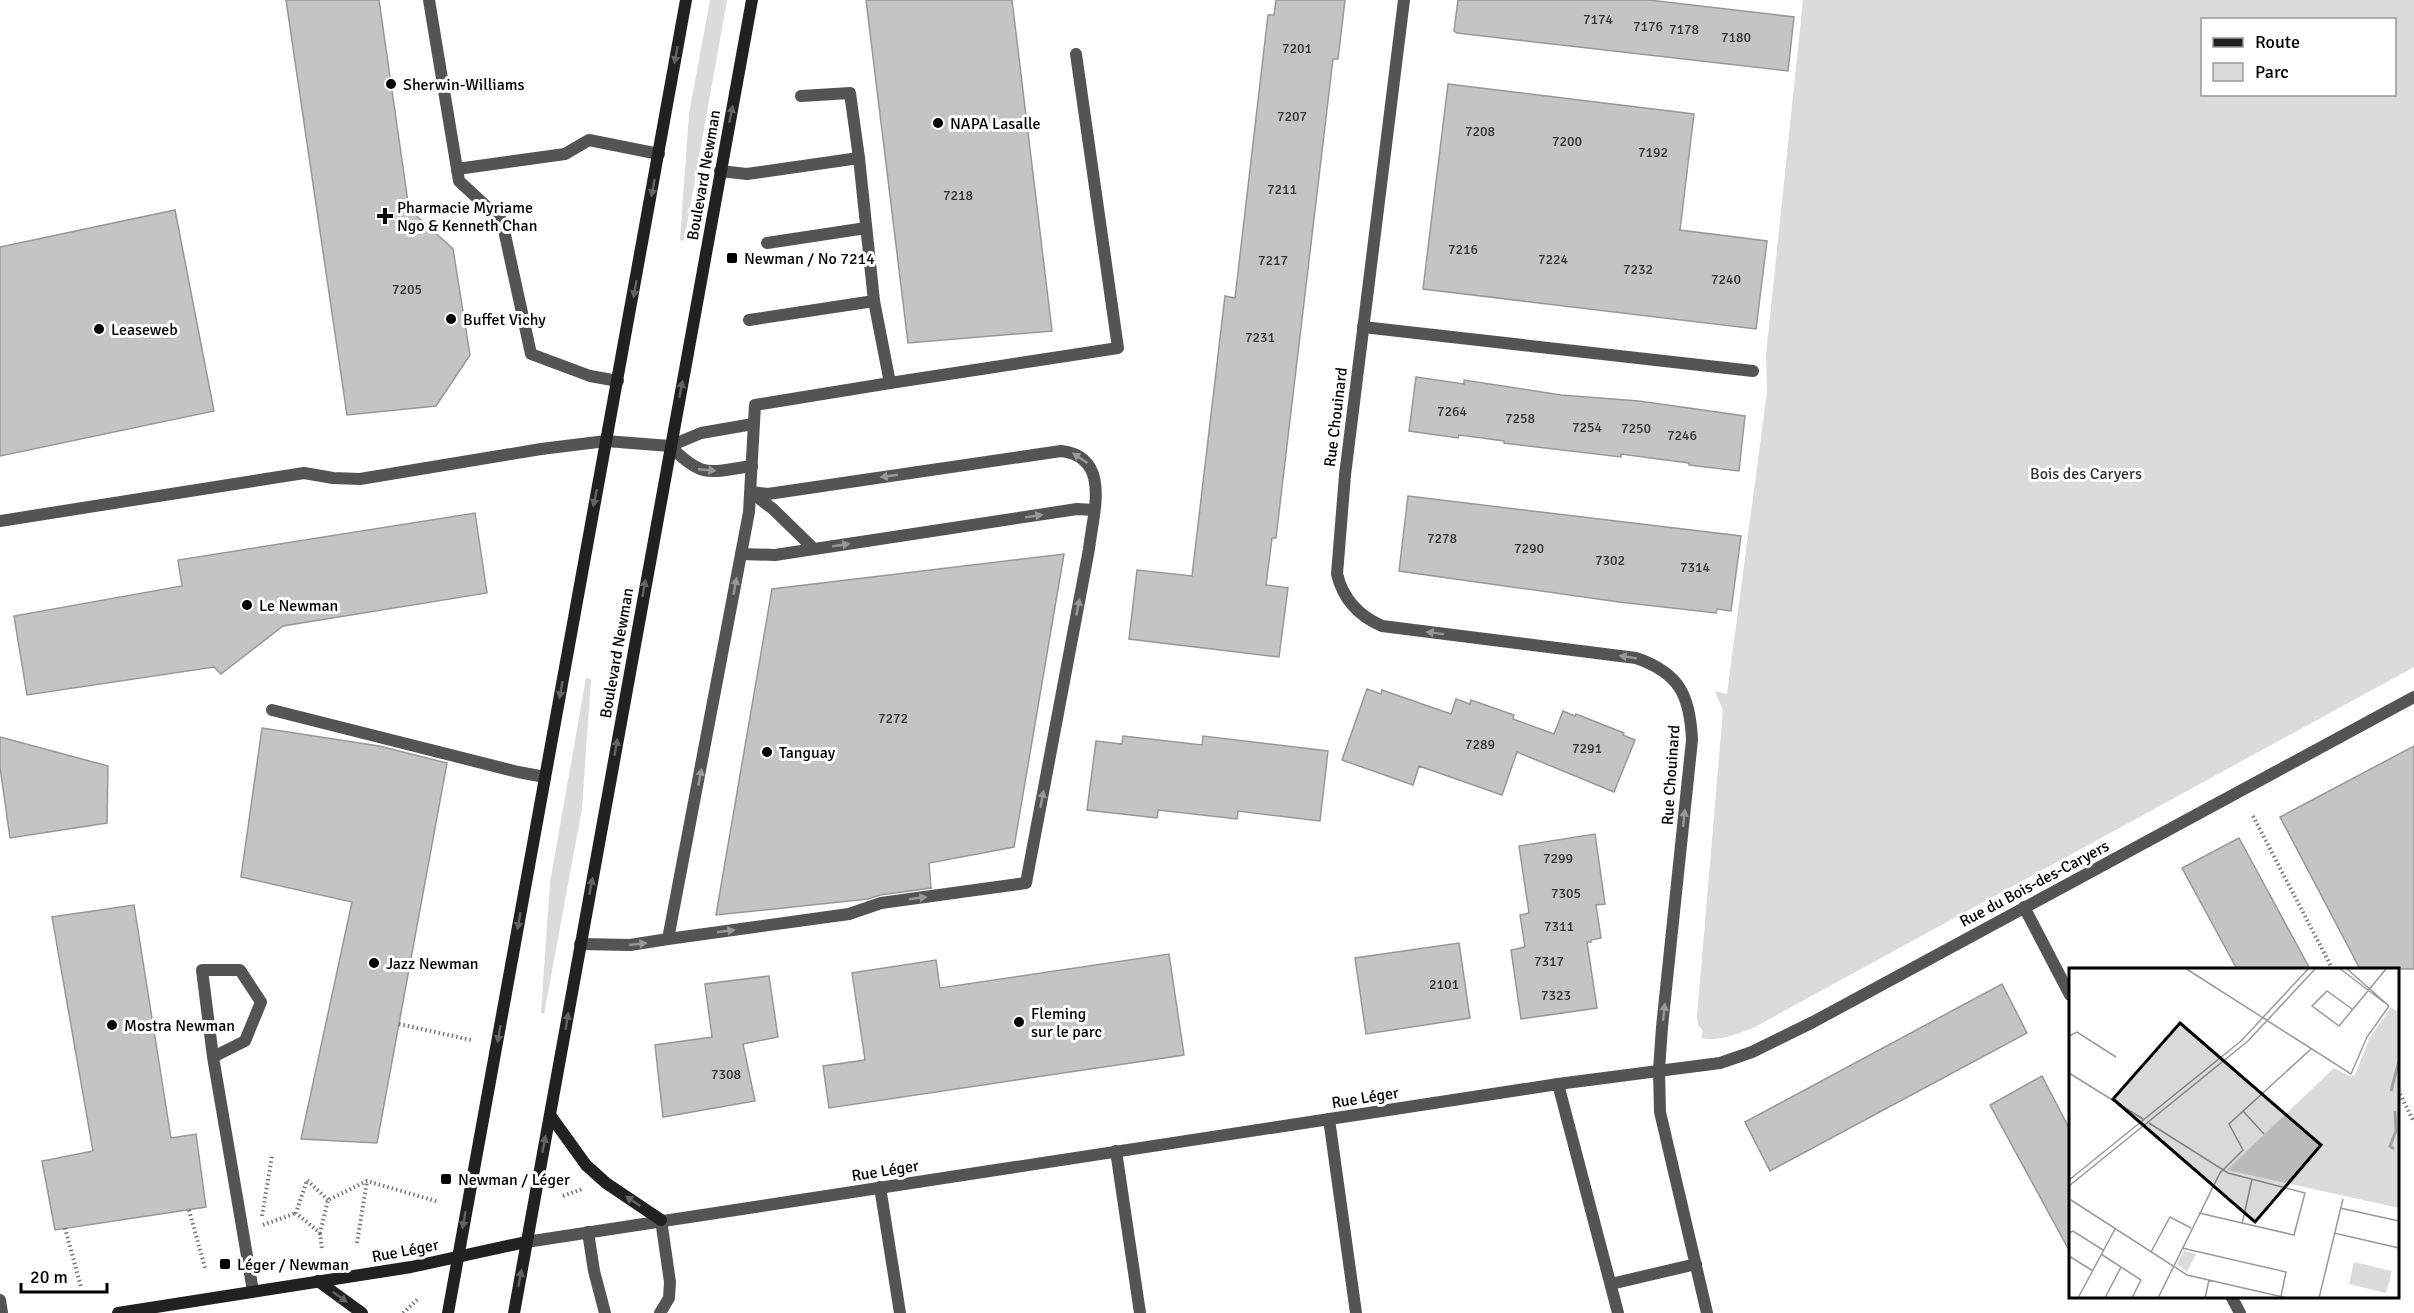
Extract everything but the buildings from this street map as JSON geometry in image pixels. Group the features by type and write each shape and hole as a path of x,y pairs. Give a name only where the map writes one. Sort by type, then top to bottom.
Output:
{"main road":[{"path":"448,1313 686,0"},
{"name":"Boulevard Newman","path":"514,1313 752,0"},
{"path":"550,1115 586,1165 606,1183 661,1220"},
{"name":"Rue Léger","path":"118,1313 411,1267 526,1242"},
{"path":"318,1281 362,1313"}],"street":[{"path":"429,0 459,180 502,221 531,354 590,376 618,381"},
{"name":"Rue Chouinard","path":"1404,0 1345,476 1336,567 1339,584 1350,603 1368,620 1393,628 1636,658 1668,674 1678,684 1686,699 1692,740 1659,1070 1660,1112 1707,1313"},
{"path":"668,939 741,554 751,492 753,424 756,405 1118,348 1076,54"},
{"path":"801,96 850,93 874,301 890,383"},
{"path":"457,170 565,154 589,140 659,154"},
{"path":"720,171 747,174 859,158"},
{"path":"767,243 866,228"},
{"path":"749,320 874,301"},
{"path":"1363,327 1753,371"},
{"path":"0,521 304,473 333,478 360,478 541,448 606,441 670,446 701,433 753,424"},
{"path":"670,446 694,468 707,472 752,466"},
{"path":"580,944 630,945 849,914 881,903 1026,883 1089,549 1096,494 1092,469 1080,455 1061,451 768,494 751,492"},
{"path":"751,492 773,509 814,549"},
{"path":"741,554 768,556 1077,509 1094,510"},
{"name":"Rue du Bois-des-Caryers","path":"1659,1070 1720,1063 1752,1052 1813,1022 2414,697"},
{"path":"272,710 545,777"},
{"path":"2024,907 2069,993"},
{"path":"213,1057 246,1041 261,1002 240,970 202,970 213,1057 253,1291"},
{"name":"Rue Léger","path":"526,1242 1659,1070"},
{"path":"1558,1084 1618,1313"},
{"path":"1329,1119 1356,1313"},
{"path":"1116,1151 1140,1313"},
{"path":"880,1187 900,1313"},
{"path":"660,1313 669,1298 670,1282 661,1220"},
{"path":"588,1233 594,1271 605,1313"},
{"path":"1611,1284 1696,1264"},
{"path":"2232,1298 2240,1313"},
{"path":"0,1300 2,1313"}],"path":[{"path":"2253,816 2332,968"},
{"path":"399,1024 471,1040"},
{"path":"2399,1094 2414,1122"},
{"path":"262,1236 261,1225 272,1156"},
{"path":"296,1213 307,1180 328,1200"},
{"path":"357,1243 367,1181"},
{"path":"328,1200 367,1181 439,1202"},
{"path":"563,1196 586,1187"},
{"path":"322,1250 320,1233 328,1200"},
{"path":"189,1210 205,1268"},
{"path":"261,1225 296,1213"},
{"path":"296,1213 320,1233"},
{"path":"65,1228 81,1287"},
{"path":"403,1313 418,1299"}],"green space":[{"path":"710,0 727,0 684,241 680,240 689,114"},
{"name":"Bois des Caryers","path":"1803,0 2414,0 2414,667 1753,1028 1727,1037 1707,1039 1701,1038 1703,1031 1698,1025 1697,1016 1723,711 1715,691 1727,694 1767,392 1766,355"},
{"path":"586,678 591,679 582,808 544,1014 541,1013 550,883"}],"place":[{"name":"Sherwin-Williams","path":"391,84"},
{"name":"NAPA Lasalle","path":"938,123"},
{"name":"Pharmacie Myriame Ngo & Kenneth Chan","path":"385,216"},
{"name":"Newman / No 7214","path":"732,258"},
{"name":"Buffet Vichy","path":"451,319"},
{"name":"Leaseweb","path":"99,329"},
{"name":"Le Newman","path":"247,605"},
{"name":"Tanguay","path":"767,752"},
{"name":"Jazz Newman","path":"374,963"},
{"name":"Fleming sur le parc","path":"1019,1022"},
{"name":"Mostra Newman","path":"112,1025"},
{"name":"Newman / Léger","path":"446,1179"},
{"name":"Léger / Newman","path":"225,1264"}]}
